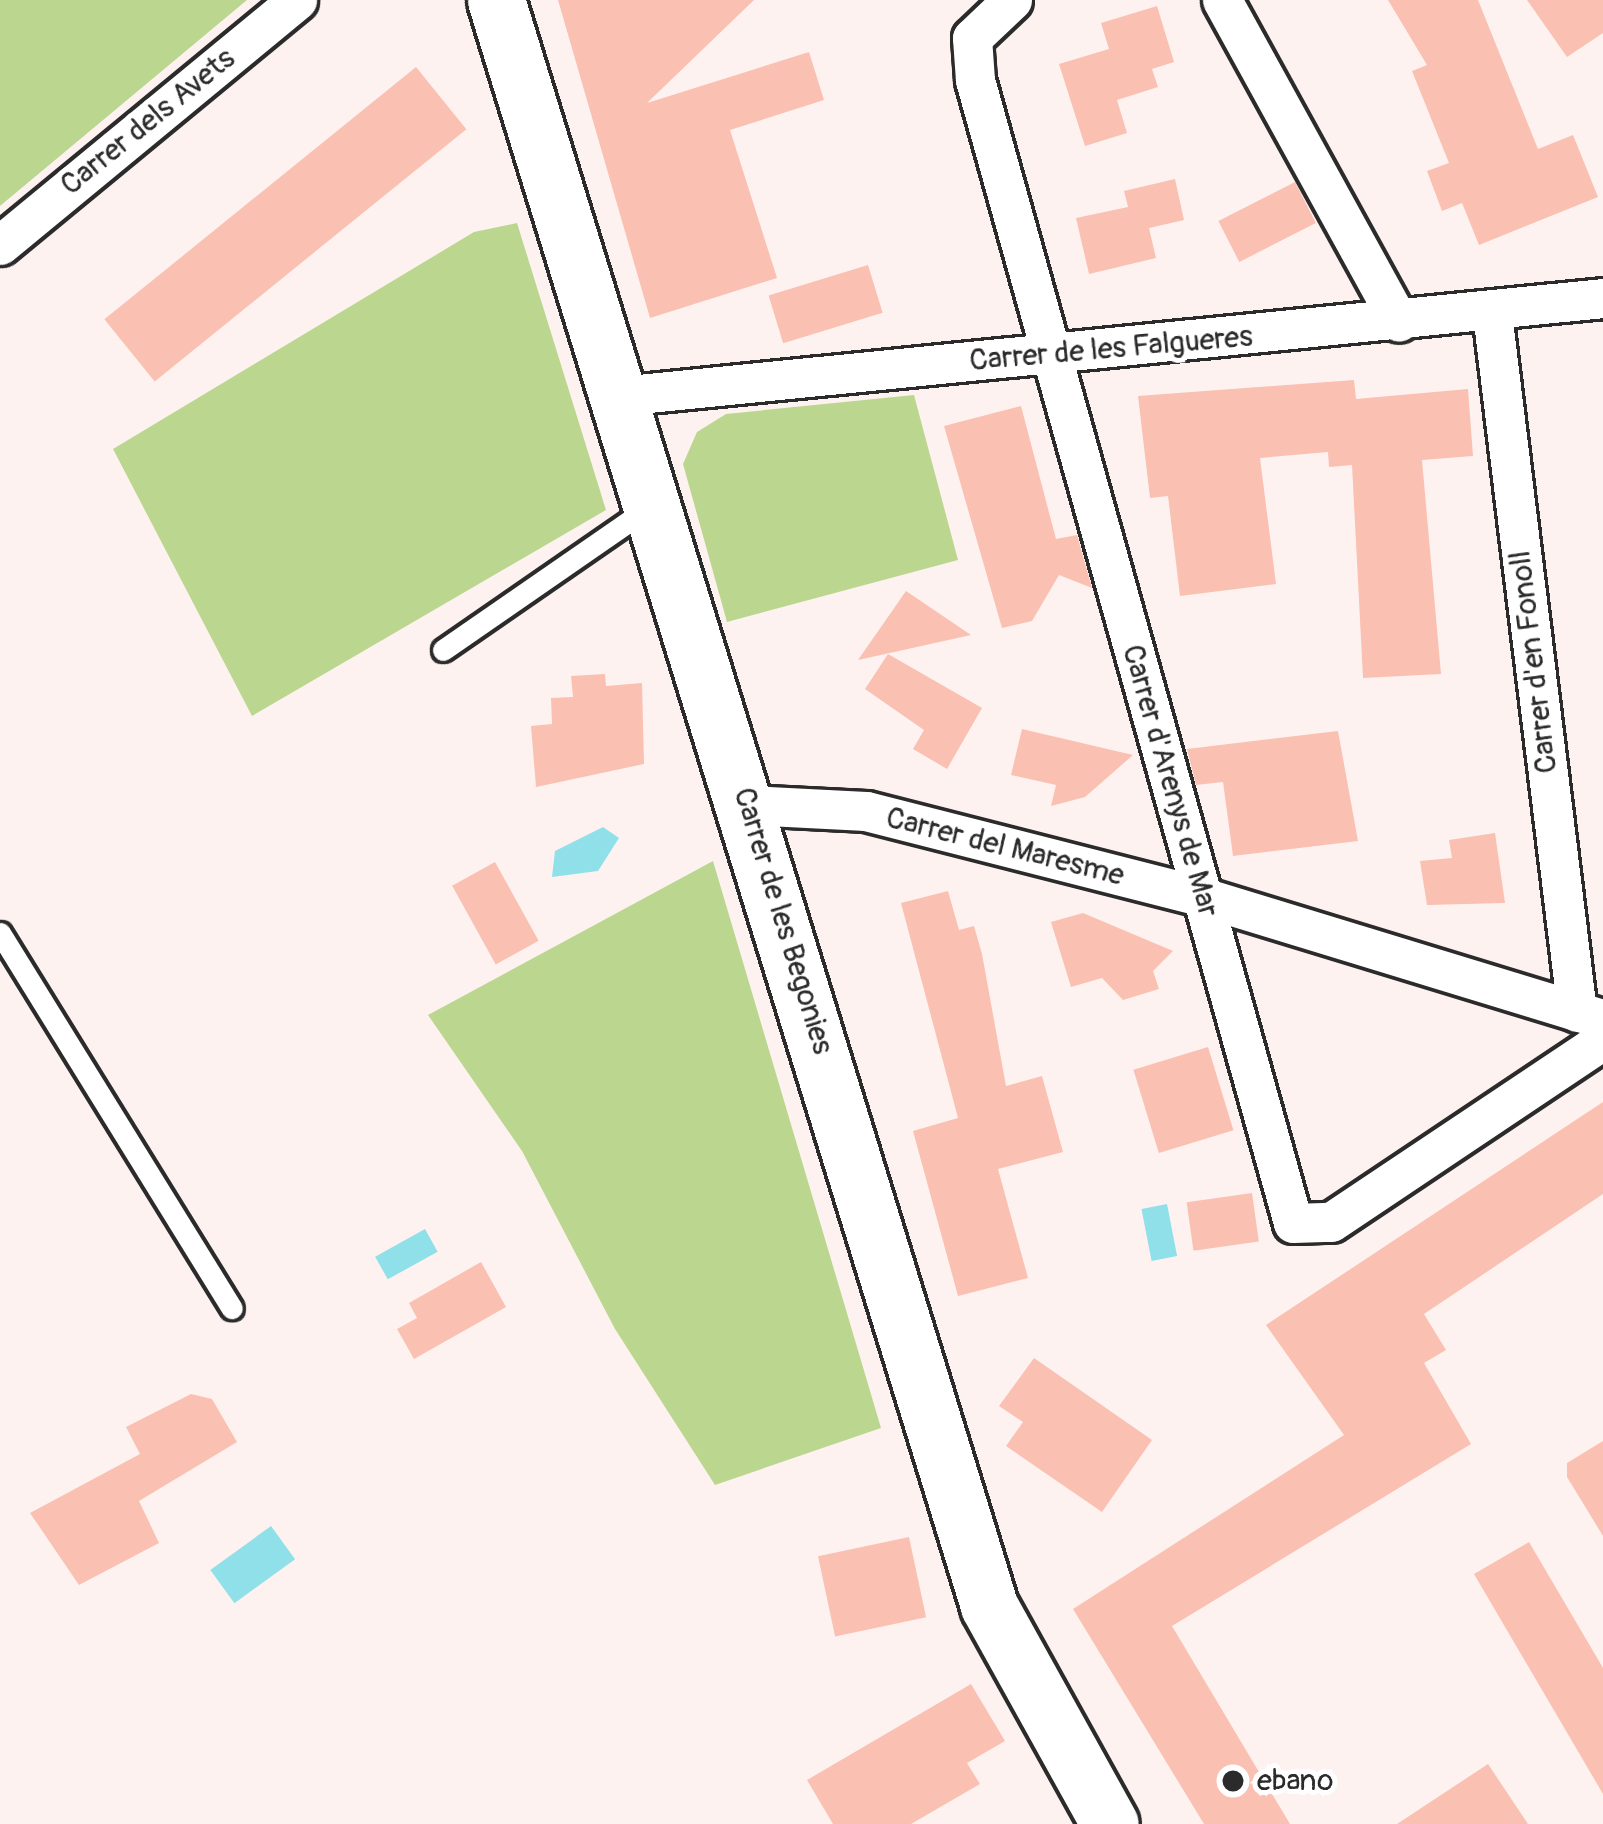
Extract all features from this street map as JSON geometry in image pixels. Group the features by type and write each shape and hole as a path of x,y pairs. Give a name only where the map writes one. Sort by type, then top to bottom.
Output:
{"street":[{"name":"Carrer dels Avets","path":"0,244 297,0"},
{"name":"Carrer de les Begonies","path":"496,0 748,805 989,1606 1110,1824"},
{"name":"Carrer d'Arenys de Mar","path":"1012,0 972,38 975,80 1293,1223 1331,1222 1594,1024"},
{"path":"1222,0 1399,322"},
{"name":"Carrer de les Falgueres","path":"618,396 1492,313 1603,298"},
{"name":"Carrer d'en Fonoll","path":"1492,313 1594,1024"},
{"name":"Carrer del Maresme","path":"748,805 866,811 1203,897 1594,1024"}],"lane":[{"path":"443,650 652,506"},
{"path":"0,933 232,1308"}],"green space":[{"path":"0,0 247,0 0,206"},
{"path":"517,223 606,510 252,716 113,449 474,232"},
{"path":"914,395 958,560 727,622 683,464 697,432 726,414"},
{"path":"713,861 881,1428 715,1485 615,1329 522,1151 428,1015"}],"water":[{"path":"603,827 619,838 598,871 552,877 555,851"},
{"path":"1167,1204 1177,1256 1152,1261 1141,1209"},
{"path":"425,1229 438,1252 388,1279 375,1257"},
{"path":"271,1526 295,1559 234,1603 210,1570"}],"building":[{"path":"558,0 754,0 647,103 809,52 824,100 730,130 777,278 650,318"},
{"path":"1388,0 1478,0 1538,149 1573,135 1598,197 1479,245 1462,203 1442,211 1427,171 1449,163 1412,71 1427,65"},
{"path":"1527,0 1603,0 1603,33 1567,57"},
{"path":"1157,6 1174,62 1152,69 1158,87 1117,100 1127,133 1085,146 1059,64 1109,49 1101,23"},
{"path":"416,67 466,129 155,382 104,319"},
{"path":"1175,179 1184,220 1149,228 1156,258 1089,274 1076,218 1128,207 1124,191"},
{"path":"1295,182 1316,223 1239,262 1218,221"},
{"path":"868,265 883,313 783,343 769,295"},
{"path":"1354,380 1356,399 1468,389 1473,456 1422,460 1441,674 1363,678 1352,465 1329,467 1328,452 1260,458 1276,584 1180,596 1168,496 1150,498 1138,396"},
{"path":"1021,406 1056,539 1077,535 1092,588 1059,575 1032,621 1002,628 944,426"},
{"path":"906,591 971,635 858,660"},
{"path":"888,654 982,708 947,769 913,749 924,730 865,689"},
{"path":"605,674 606,686 642,683 644,764 536,787 531,726 552,724 551,698 573,697 571,676"},
{"path":"1022,729 1133,755 1085,797 1051,806 1056,785 1011,775"},
{"path":"1338,731 1358,841 1233,856 1223,782 1196,785 1187,749"},
{"path":"1495,833 1505,903 1427,905 1420,861 1452,858 1449,840"},
{"path":"495,862 539,941 496,964 452,886"},
{"path":"948,891 959,930 974,926 1006,1086 1042,1076 1063,1152 998,1169 1028,1278 958,1296 913,1131 958,1118 901,903"},
{"path":"1083,913 1173,951 1153,971 1159,989 1123,1000 1102,978 1071,987 1051,922"},
{"path":"1208,1047 1233,1130 1159,1153 1133,1070"},
{"path":"1603,1102 1603,1194 1424,1314 1446,1350 1424,1363 1471,1444 1172,1626 1290,1824 1204,1824 1073,1609 1344,1435 1266,1325"},
{"path":"1252,1193 1259,1242 1193,1251 1187,1202"},
{"path":"481,1262 506,1307 414,1359 397,1329 417,1318 409,1303"},
{"path":"1034,1358 1152,1440 1102,1512 1006,1446 1023,1422 999,1406"},
{"path":"191,1394 212,1399 237,1442 139,1501 159,1543 79,1585 30,1513 140,1454 126,1427"},
{"path":"1603,1441 1603,1536 1567,1477 1567,1463"},
{"path":"909,1537 926,1617 835,1637 818,1556"},
{"path":"1529,1542 1603,1668 1603,1794 1474,1574"},
{"path":"971,1684 1005,1741 967,1763 980,1784 911,1824 833,1824 807,1780"},
{"path":"1488,1764 1528,1824 1397,1824"}],"place":[{"name":"ebano","path":"1233,1781"}]}
